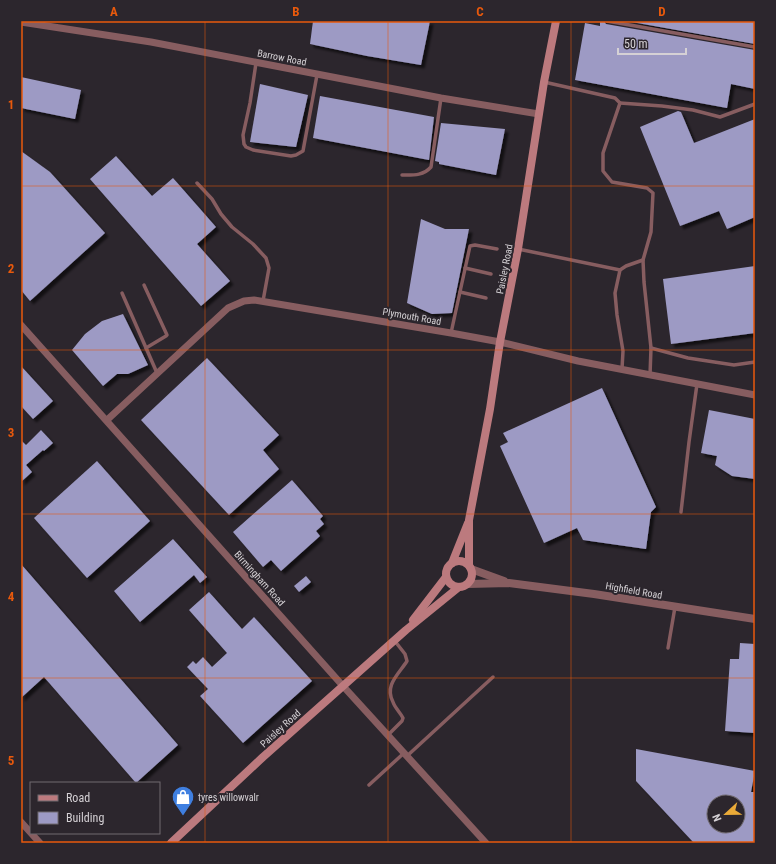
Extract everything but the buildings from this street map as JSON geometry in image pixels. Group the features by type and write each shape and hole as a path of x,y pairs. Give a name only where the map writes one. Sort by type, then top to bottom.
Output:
{"main road":[{"name":"Paisley Road","path":"452,563 469,520 518,249 544,82 556,21"},
{"name":"Paisley Road","path":"469,520 470,567"},
{"path":"462,561 470,567 472,577 468,584 459,587 451,584 446,577 447,568 452,563 462,561"},
{"name":"Paisley Road","path":"406,630 446,577"},
{"name":"Paisley Road","path":"171,843 263,757 394,640 459,587"}],"street":[{"name":"Barrow Road","path":"21,22 58,24 256,61 282,68 441,98 539,114"},
{"name":"Plymouth Road","path":"107,420 228,308 244,301 254,300 500,342 621,370 755,395"},
{"name":"Birmingham Road","path":"21,325 343,686 486,843"},
{"name":"Highfield Road","path":"470,567 509,582"},
{"name":"Highfield Road","path":"468,584 509,582 755,619"},
{"path":"21,822 30,832"},
{"path":"32,834 40,843"}],"lane":[{"path":"607,21 755,47"},
{"path":"256,61 252,96 243,140 246,148 253,150 291,156 300,154 303,151 317,74"},
{"path":"544,82 615,98 620,103 693,110 720,117 755,104"},
{"path":"402,175 422,174 431,167 441,98"},
{"path":"620,103 603,153 603,171 612,182 647,188 653,193 651,232 643,260 651,348 650,375"},
{"path":"197,183 212,199 221,214 232,227 253,244 266,258 269,268 263,301"},
{"path":"451,333 470,246 475,245 497,249"},
{"path":"518,249 620,270"},
{"path":"621,370 623,351 615,293 620,270 626,266 643,260"},
{"path":"465,268 491,274"},
{"path":"144,285 167,335 146,348"},
{"path":"460,292 486,298"},
{"path":"122,293 157,373"},
{"path":"651,348 664,353 676,354 688,358 734,365 743,365 755,362"},
{"path":"681,512 697,384"},
{"path":"668,648 675,607"},
{"path":"388,735 402,721 403,718 393,704 389,690 407,660 405,654 394,640"},
{"path":"369,785 406,755 493,677"}],"place":[{"name":"tyres willowvalr","path":"183,816"}]}
